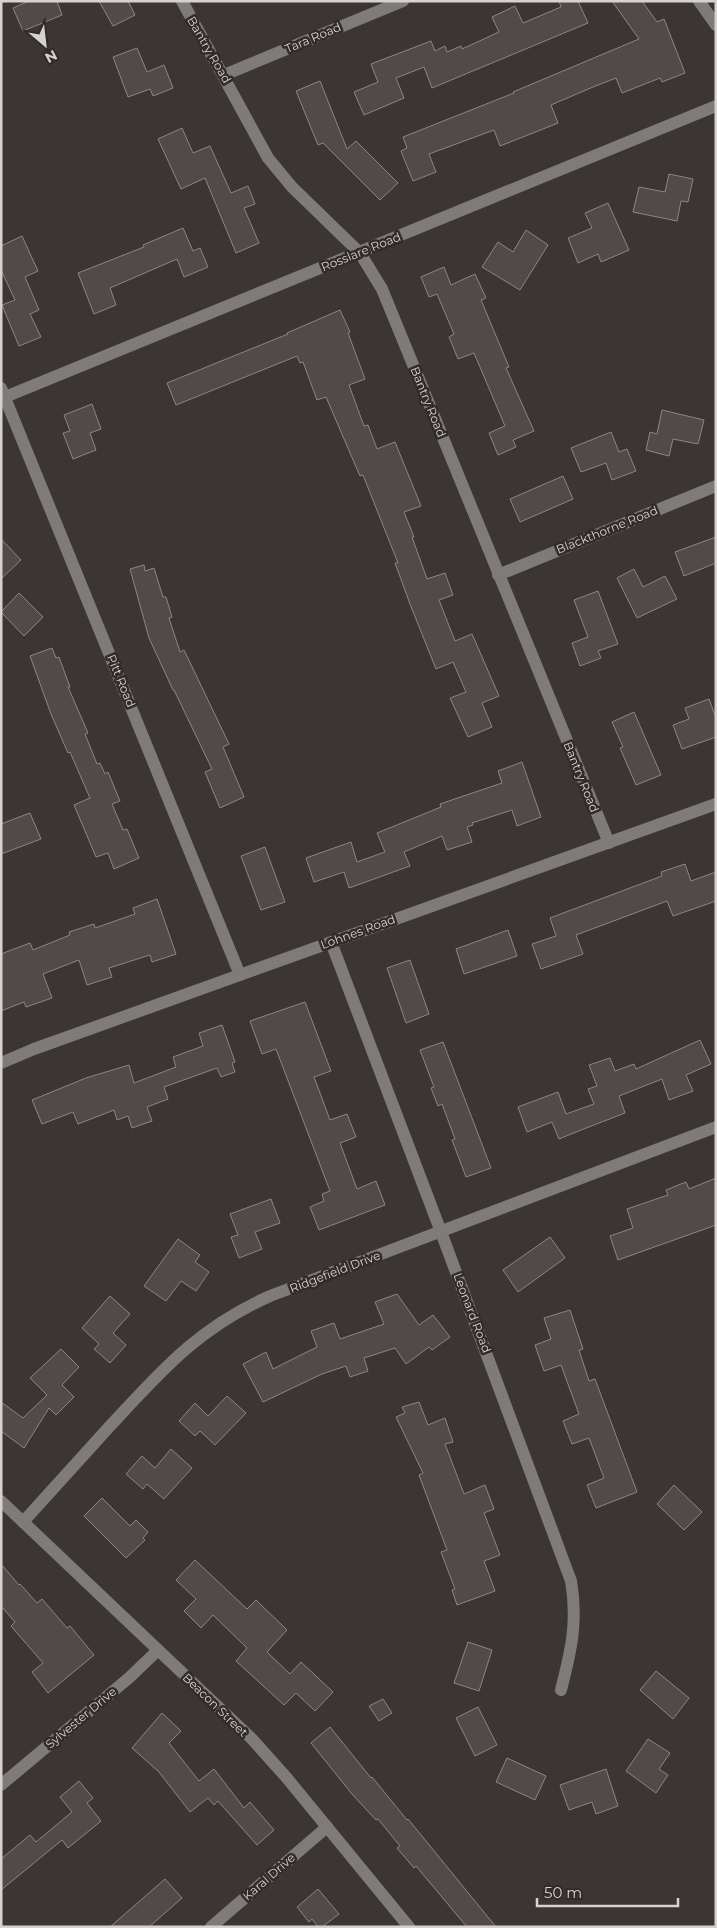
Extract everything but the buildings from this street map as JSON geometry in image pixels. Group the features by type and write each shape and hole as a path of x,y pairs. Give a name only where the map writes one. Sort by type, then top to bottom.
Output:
{"street":[{"name":"Bantry Road","path":"182,1 268,158 279,173 360,252 382,289 608,842"},
{"name":"Tara Road","path":"224,75 403,1"},
{"path":"699,1 716,25"},
{"name":"Rosslare Road","path":"3,392 360,252 716,106"},
{"name":"Pitt Road","path":"3,392 240,975"},
{"name":"Blackthorne Road","path":"498,575 716,486"},
{"name":"Lohnes Road","path":"1,1063 34,1049 716,804"},
{"name":"Leonard Road","path":"331,942 571,1581 575,1603 575,1627 571,1652 561,1690"},
{"name":"Ridgefield Drive","path":"23,1522 175,1357 210,1328 249,1305 716,1127"},
{"name":"Beacon Street","path":"1,1501 265,1753 410,1927"},
{"name":"Sylvester Drive","path":"1,1784 130,1678 158,1650"},
{"name":"Karal Drive","path":"211,1927 327,1827"}]}
